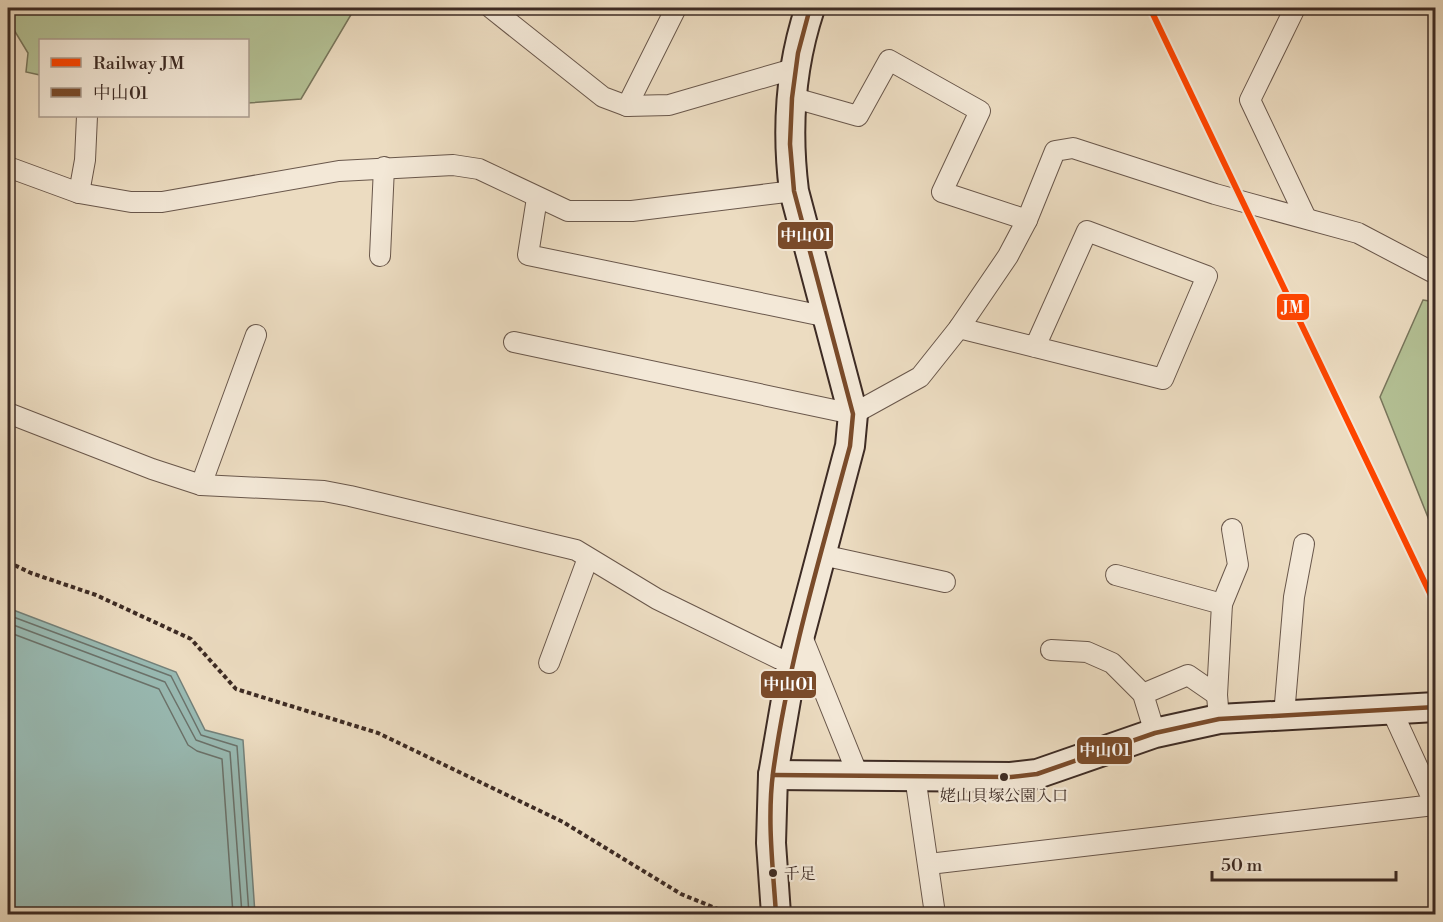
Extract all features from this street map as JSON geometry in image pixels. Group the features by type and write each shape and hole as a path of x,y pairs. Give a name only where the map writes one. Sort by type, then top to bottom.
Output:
{"street":[{"path":"491,8 603,96 627,106 669,105 792,83 858,116 889,60 980,111 942,192 1027,220"},
{"path":"627,106 676,8"},
{"path":"776,915 771,843 773,775 792,665 850,446 853,414 794,191 789,155 792,83 810,8"},
{"path":"1295,8 1250,100 1306,218"},
{"path":"79,194 85,160 87,117"},
{"path":"514,342 853,414 920,377 959,328 1008,256 1027,220 1055,151 1073,148 1215,194 1358,233 1436,274"},
{"path":"8,167 79,194 131,202 162,202 339,171 453,165 479,169 568,211 632,211 794,191"},
{"path":"380,256 384,167"},
{"path":"537,198 528,255 828,317"},
{"path":"959,328 1035,347 1163,379 1207,276 1087,231 1035,347"},
{"path":"201,485 256,335"},
{"path":"8,413 152,469 201,485 324,491 576,550 657,599 792,665"},
{"path":"1218,707 1222,604 1238,565 1232,529"},
{"path":"1284,715 1294,597 1304,544"},
{"path":"822,555 945,582"},
{"path":"549,663 588,558"},
{"path":"1116,575 1222,604"},
{"path":"801,634 858,775"},
{"path":"1051,650 1087,652 1112,663 1143,694 1155,733"},
{"path":"1143,694 1188,675 1218,707"},
{"path":"773,775 1011,777 1037,774 1155,733 1218,707 1284,715 1392,711 1436,706"},
{"path":"929,864 1435,806 1392,711"},
{"path":"915,776 935,915"}],"path":[{"path":"8,562 31,573 96,595 191,639 236,689 378,733 563,822 681,894 730,915"}],"green space":[{"path":"11,8 355,8 301,99 249,103 249,39 39,39 39,75 26,72 28,53 11,25"},
{"path":"1423,300 1435,302 1435,535 1380,397"}],"water":[{"path":"8,608 176,672 205,730 243,740 255,914 8,914"}],"rail line":[{"name":"JM","path":"1150,8 1436,606"}],"transit line":[{"name":"中山01","path":"776,914 772,862 771,791 779,732 796,649 850,446 853,414 794,191 790,144 792,98 798,53 810,8"},
{"name":"中山01","path":"773,775 1011,777 1037,774 1155,733 1219,719 1436,707"}],"place":[{"name":"姥山貝塚公園入口","path":"1004,777"},
{"name":"千足","path":"773,873"}]}
